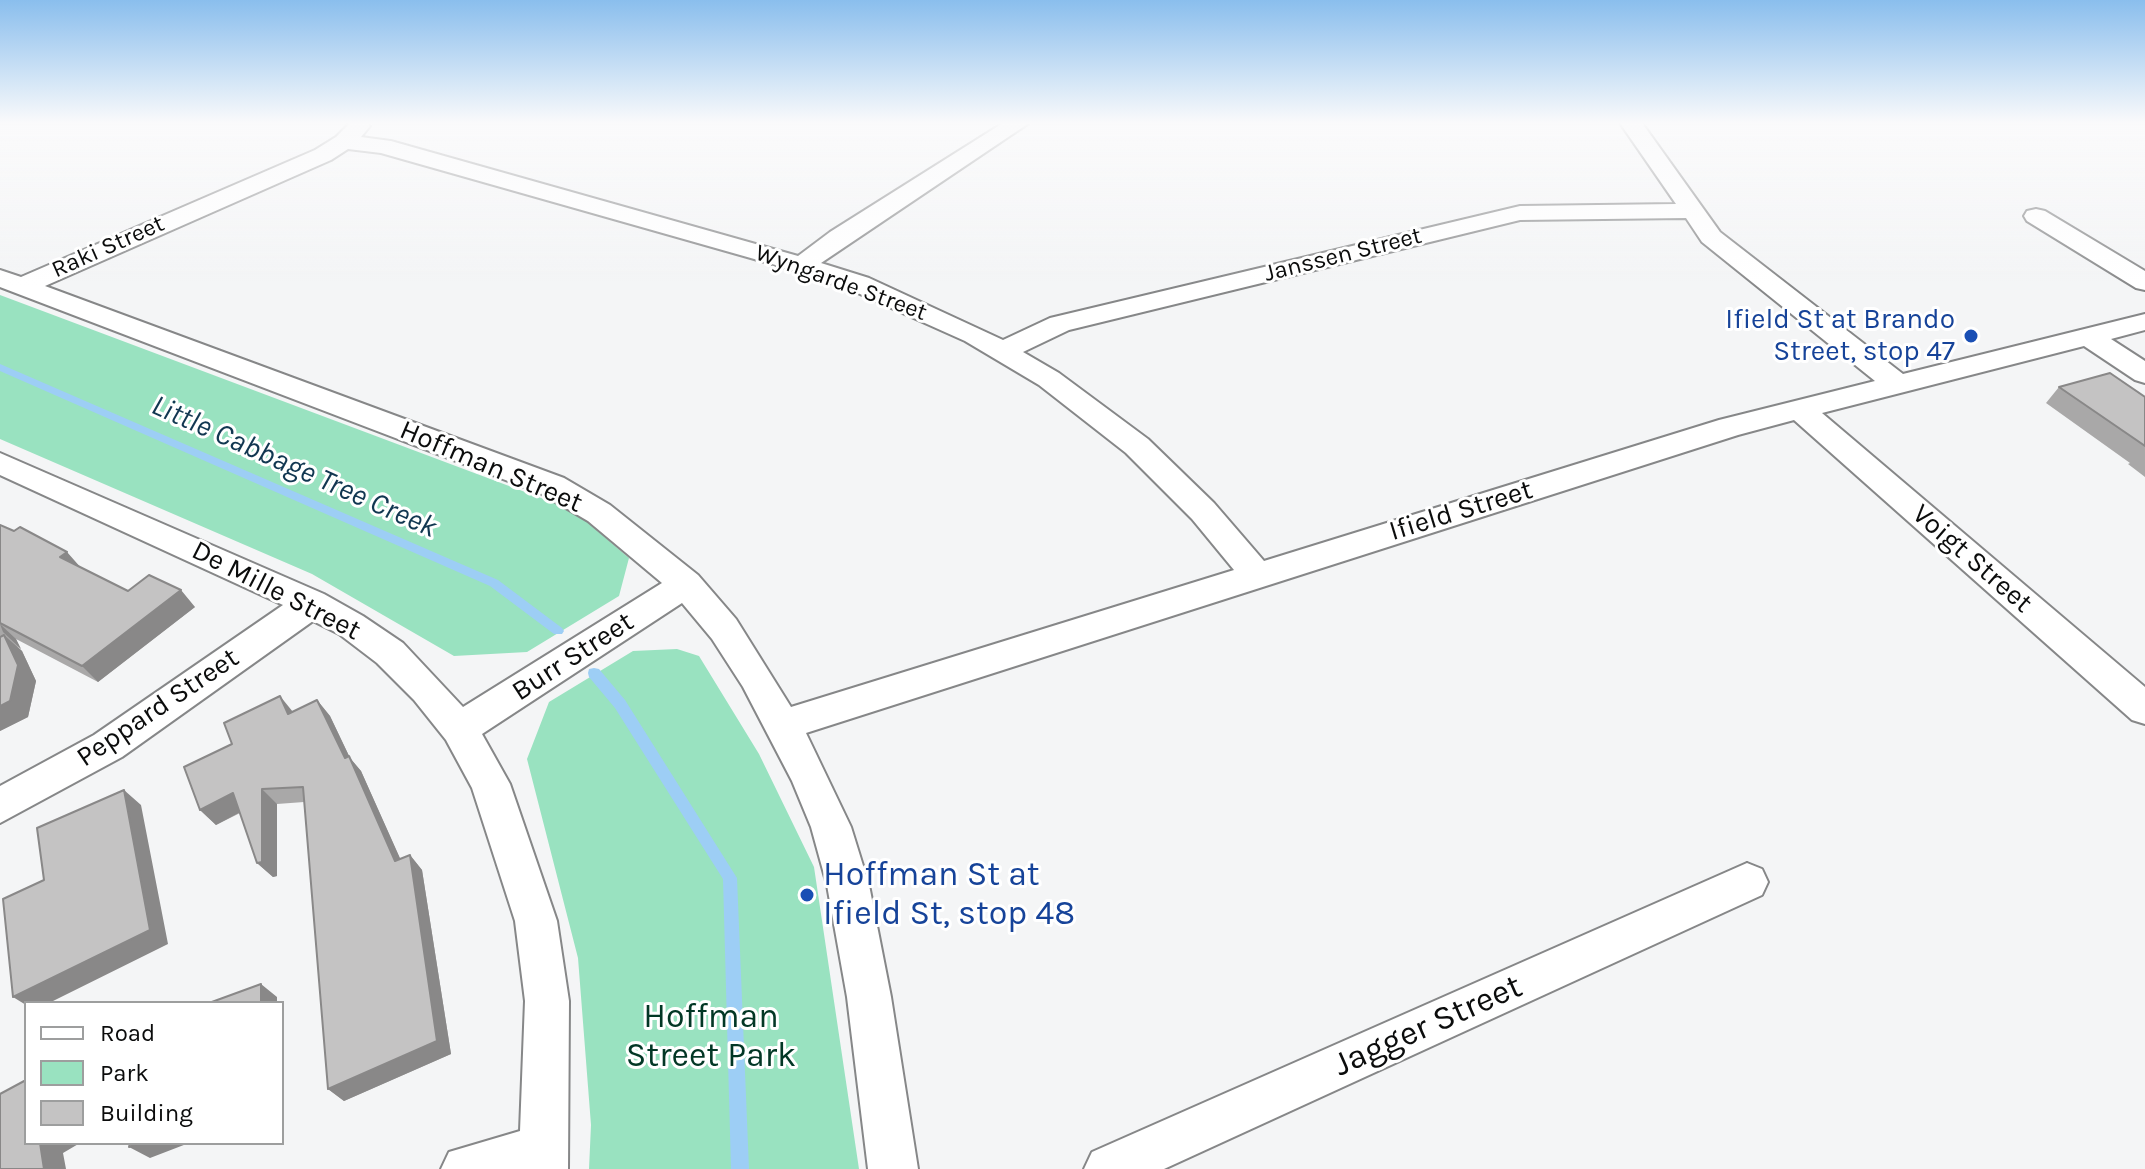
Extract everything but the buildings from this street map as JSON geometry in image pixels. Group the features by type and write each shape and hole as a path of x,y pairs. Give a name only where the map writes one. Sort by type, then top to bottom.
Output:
{"street":[{"name":"Raki Street","path":"11,282 270,178"},
{"name":"Wyngarde Street","path":"494,178 860,284 1004,350 1049,379 1137,446 1203,511 1257,575"},
{"path":"802,265 839,237 932,178"},
{"path":"1668,178 1690,211 1726,250 1896,383"},
{"name":"Janssen Street","path":"1004,350 1060,324 1520,213 1690,211"},
{"path":"2036,216 2145,282"},
{"name":"Hoffman Street","path":"11,282 553,486 599,513 686,584 724,629 784,725 831,827 848,885 869,997 893,1169"},
{"name":"Ifield Street","path":"784,725 1798,408 2145,322"},
{"path":"2088,336 2145,374"},
{"name":"Voigt Street","path":"1798,408 2145,709"},
{"name":"De Mille Street","path":"0,463 312,603 351,625 390,653 427,690 459,729 490,784 536,921 547,1001 544,1159"},
{"name":"Burr Street","path":"459,729 686,584"},
{"name":"Peppard Street","path":"0,806 108,746 312,603"},
{"name":"Jagger Street","path":"1109,1169 1747,882"},
{"path":"466,1169 544,1159"}],"green space":[{"path":"0,295 573,510 629,558 619,596 527,652 454,656 312,574 0,439"},
{"name":"Hoffman Street Park","path":"677,649 699,656 759,754 814,867 859,1169 589,1169 591,1125 578,958 527,759 549,702 633,651"}],"waterway":[{"name":"Little Cabbage Tree Creek","path":"0,367 494,583 558,631"},
{"name":"Little Cabbage Tree Creek","path":"594,673 620,704 730,878 740,1169"}],"place":[{"name":"Ifield St at Brando Street, stop 47","path":"1971,336"},
{"name":"Hoffman St at Ifield St, stop 48","path":"807,895"}]}
